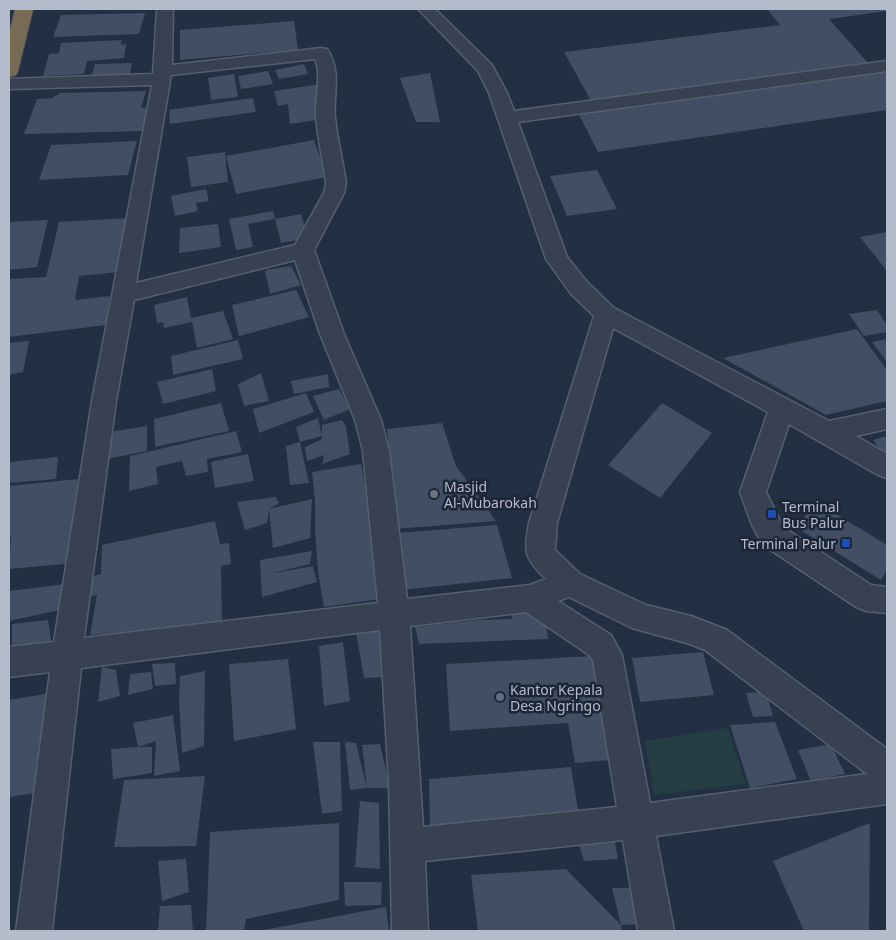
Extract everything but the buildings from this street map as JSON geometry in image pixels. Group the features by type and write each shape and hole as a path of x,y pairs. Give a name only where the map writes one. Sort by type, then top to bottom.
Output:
{"highway":[{"path":"9,71 24,9"}],"street":[{"path":"34,931 67,654 104,401 125,294 162,75 165,9"},
{"path":"426,9 486,69 498,93 557,259 579,288 606,314 827,432 887,467"},
{"path":"9,84 162,75 321,53 328,69 325,101 326,119 336,183 334,194 303,250 125,294"},
{"path":"506,118 887,66"},
{"path":"303,250 332,334 368,420 383,498 394,613 410,931"},
{"path":"606,314 543,523 540,542 541,556 570,583 642,618 692,630 716,640 887,769"},
{"path":"782,409 753,492 772,536 866,598 887,600"},
{"path":"827,432 887,419"},
{"path":"9,662 394,613 530,598 570,583"},
{"path":"530,598 600,645 607,655 656,931"},
{"path":"407,846 637,822 887,788"}],"green space":[{"path":"728,728 746,784 654,795 645,741"}],"place":[{"name":"Masjid Al-Mubarokah","path":"434,494"},
{"name":"Terminal Bus Palur","path":"772,514"},
{"name":"Terminal Palur","path":"846,543"},
{"name":"Kantor Kepala Desa Ngringo","path":"500,697"}]}
